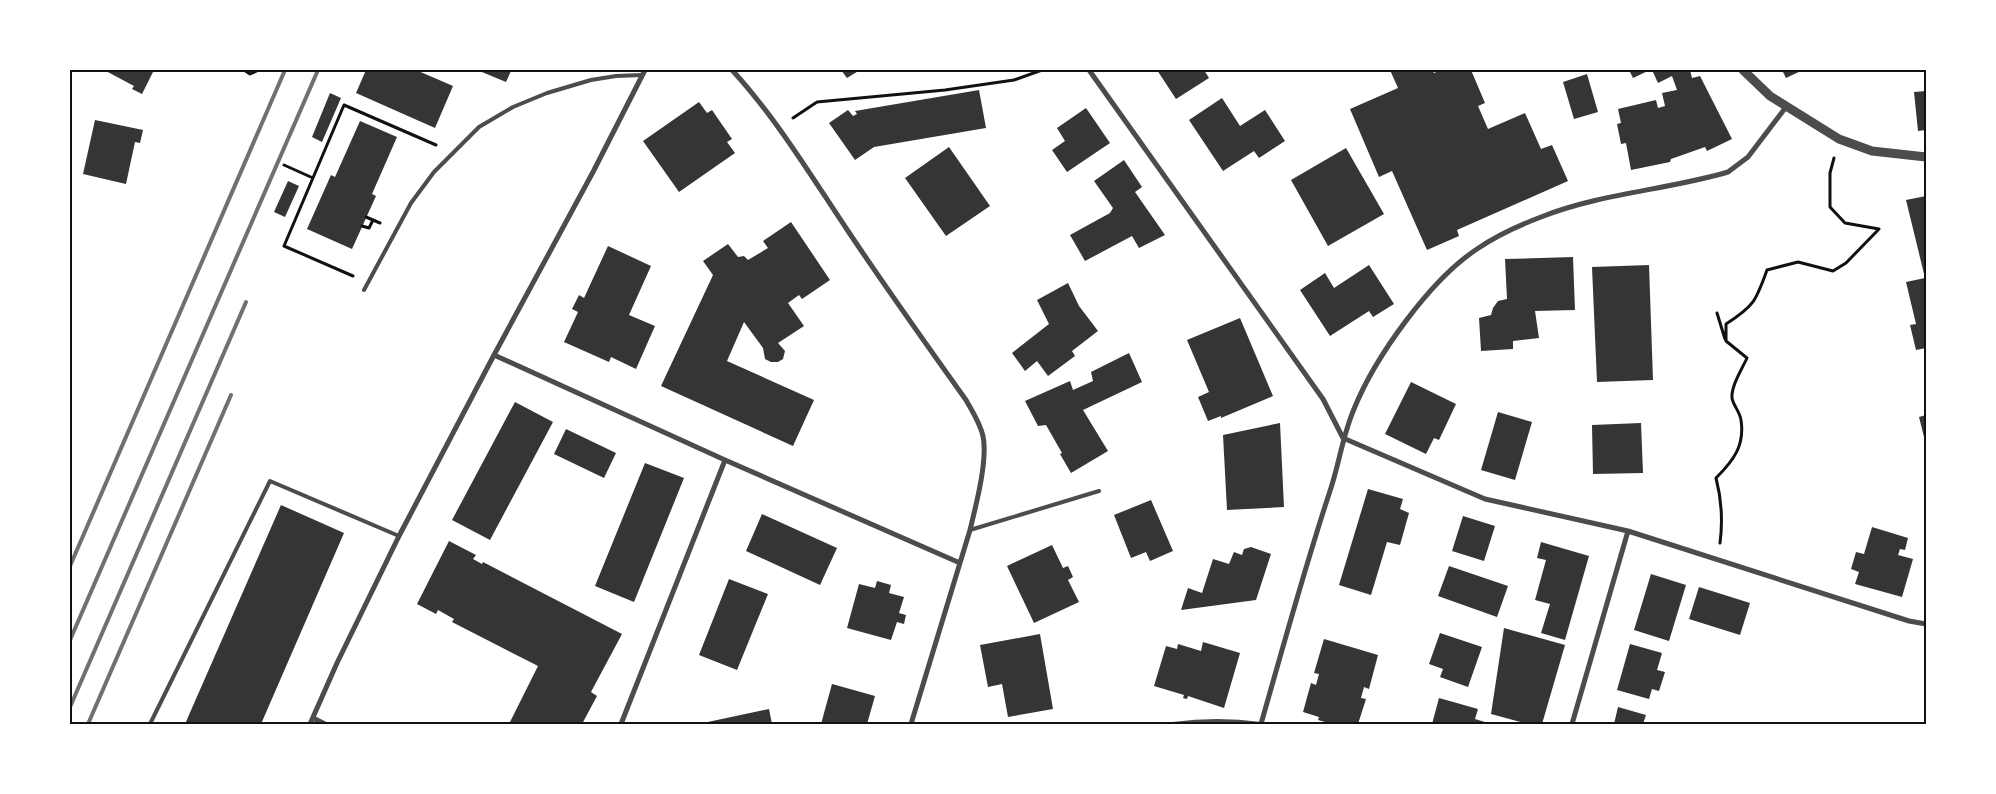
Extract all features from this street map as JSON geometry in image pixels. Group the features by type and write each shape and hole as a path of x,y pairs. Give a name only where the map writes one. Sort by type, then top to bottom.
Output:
{"street":[{"path":"732,70 755,95 779,127 871,265 966,400 983,436 983,458 978,498 970,530 910,724"},
{"path":"1089,70 1323,399 1343,438 1485,499 1628,532 1909,621 1926,624"},
{"path":"1743,70 1770,96 1839,139 1872,151 1926,157"},
{"path":"325,724 311,721 399,536 593,172 643,73"},
{"path":"1261,724 1333,482 1343,438 1354,408 1392,339 1430,292 1476,249 1541,217 1578,204 1728,172 1748,157 1786,107"},
{"path":"494,355 725,460 960,563"},
{"path":"621,724 725,460"},
{"path":"1572,724 1628,532"}],"lane":[{"path":"364,290 411,203 434,172 479,127 513,107 547,93 591,80 643,73"},
{"path":"150,724 270,481 399,536"},
{"path":"970,530 1099,490"},
{"path":"1173,724 1231,720 1261,724"}],"path":[{"path":"244,70 250,74 259,70"},
{"path":"779,127 817,102 945,90 1014,80 1042,70"},
{"path":"368,282 284,246 344,106 454,153"},
{"path":"1726,342 1726,324 1750,307 1758,294 1767,270 1798,262 1833,271 1846,262 1879,229 1845,223 1830,207 1830,173 1839,139"},
{"path":"284,165 313,178"},
{"path":"366,217 373,220"},
{"path":"362,226 369,228"},
{"path":"1716,560 1718,558 1723,525 1722,500 1716,478 1733,460 1742,442 1741,419 1732,400 1734,388 1747,358 1726,342 1717,313"}],"building":[{"path":"104,70 150,70 153,72 142,94 132,89 134,86"},
{"path":"366,70 416,70 453,86 435,128 356,93"},
{"path":"477,70 515,70 514,72 511,71 506,82"},
{"path":"841,70 860,70 847,78"},
{"path":"1157,70 1204,70 1209,78 1176,99"},
{"path":"1390,70 1432,70 1434,73 1441,70 1471,70 1485,103 1478,106 1488,129 1525,113 1541,149 1552,145 1568,181 1457,230 1459,236 1427,250 1392,171 1379,177 1350,109 1398,88"},
{"path":"1629,70 1650,70 1633,78"},
{"path":"1652,70 1690,70 1692,78 1700,76 1732,139 1707,151 1705,147 1671,159 1670,162 1631,170 1626,143 1621,144 1617,124 1621,123 1618,109 1656,100 1658,108 1665,106 1662,93 1677,90 1672,76 1658,83"},
{"path":"1782,70 1803,70 1786,78"},
{"path":"1587,74 1598,112 1574,119 1563,82"},
{"path":"979,90 986,128 874,147 855,160 829,123 848,110 853,116 857,114 855,111"},
{"path":"1926,91 1926,130 1918,131 1914,92"},
{"path":"330,93 341,98 322,142 312,137"},
{"path":"1222,98 1240,126 1265,110 1285,141 1259,158 1254,151 1223,171 1189,120"},
{"path":"699,102 707,113 712,110 732,139 727,142 735,153 679,192 643,141"},
{"path":"1086,108 1110,143 1067,172 1052,150 1065,141 1057,128"},
{"path":"95,120 143,130 140,143 135,142 126,184 83,174"},
{"path":"360,121 397,137 372,194 376,196 352,249 307,229 331,175 335,177"},
{"path":"949,147 990,206 946,236 905,178"},
{"path":"1346,148 1384,214 1328,246 1291,180"},
{"path":"1124,160 1142,187 1135,192 1165,235 1139,248 1132,236 1085,261 1070,235 1110,213 1113,208 1094,181"},
{"path":"288,181 299,186 285,217 274,212"},
{"path":"1926,196 1926,348 1916,350 1910,325 1916,324 1906,282 1925,278 1906,200"},
{"path":"791,222 830,280 802,299 799,295 788,303 804,326 778,343 785,351 783,359 778,362 771,362 765,359 763,348 744,322 727,361 814,400 793,446 661,386 713,275 703,261 728,244 738,257 744,256 748,260 768,248 763,241"},
{"path":"608,246 651,266 629,315 655,326 636,369 611,357 609,362 564,342 578,312 572,309 579,295 584,298"},
{"path":"1573,257 1575,310 1535,311 1539,338 1513,341 1513,349 1481,351 1479,318 1491,315 1498,301 1507,299 1505,259"},
{"path":"1369,265 1394,304 1373,317 1369,311 1330,336 1300,290 1325,273 1334,288"},
{"path":"1649,265 1653,380 1597,382 1592,267"},
{"path":"1068,283 1079,306 1098,331 1072,351 1075,356 1048,376 1037,361 1025,371 1012,353 1049,324 1037,300"},
{"path":"1240,318 1273,396 1221,418 1221,416 1208,421 1198,397 1209,392 1187,340"},
{"path":"1129,353 1142,382 1083,410 1108,451 1071,473 1046,425 1038,426 1025,401 1070,381 1073,390 1093,381 1091,372"},
{"path":"1411,382 1456,404 1439,440 1434,438 1426,454 1385,434"},
{"path":"515,402 553,422 490,540 452,520"},
{"path":"1498,412 1532,422 1515,480 1481,470"},
{"path":"1926,415 1926,441 1925,441 1919,417"},
{"path":"1280,423 1284,507 1227,510 1223,435"},
{"path":"1641,423 1643,473 1593,474 1592,425"},
{"path":"566,429 616,453 604,478 554,454"},
{"path":"645,463 684,478 634,602 595,586"},
{"path":"1368,489 1403,499 1400,509 1409,513 1400,545 1387,542 1371,595 1339,585"},
{"path":"1151,500 1173,551 1150,561 1146,552 1131,558 1114,515"},
{"path":"281,505 344,533 261,724 185,724"},
{"path":"762,514 837,548 820,585 746,551"},
{"path":"1463,516 1495,526 1484,561 1452,551"},
{"path":"1872,527 1908,538 1905,550 1900,549 1898,555 1913,559 1902,597 1855,584 1859,572 1851,569 1856,552 1864,554"},
{"path":"449,541 476,555 473,559 482,564 483,562 622,634 591,692 597,696 582,724 509,724 538,666 452,622 454,619 438,610 436,614 417,604"},
{"path":"1541,542 1589,556 1565,640 1541,633 1550,604 1535,600 1546,560 1537,558"},
{"path":"1052,545 1063,568 1068,566 1073,577 1068,580 1079,602 1034,623 1007,566"},
{"path":"1251,547 1271,554 1256,600 1181,610 1188,588 1202,593 1213,559 1229,564 1234,552 1242,555 1244,549"},
{"path":"1449,566 1508,586 1497,617 1438,596"},
{"path":"1651,574 1686,585 1669,641 1634,630"},
{"path":"729,579 768,594 737,670 699,655"},
{"path":"877,581 891,585 889,593 904,597 899,613 906,615 904,624 897,622 891,640 847,628 859,584 875,588"},
{"path":"1699,587 1750,603 1740,635 1689,619"},
{"path":"1504,628 1565,645 1542,724 1528,724 1491,714"},
{"path":"1440,633 1482,647 1468,687 1440,677 1443,669 1429,664"},
{"path":"1040,634 1053,709 1008,717 1002,684 988,687 980,645"},
{"path":"1324,639 1378,655 1369,689 1364,687 1361,698 1366,699 1358,724 1332,724 1318,720 1319,717 1303,712 1311,683 1316,685 1319,674 1314,673"},
{"path":"1203,642 1240,653 1224,708 1188,696 1187,699 1183,698 1184,695 1154,686 1166,646 1177,649 1178,644 1201,651"},
{"path":"1630,644 1662,653 1657,670 1665,672 1659,691 1652,689 1649,699 1617,690"},
{"path":"832,684 875,696 867,724 821,724"},
{"path":"1439,698 1478,709 1475,719 1485,722 1484,724 1432,724"},
{"path":"1618,707 1646,715 1643,724 1614,724"},
{"path":"769,709 772,724 703,724 703,723"}],"railway":[{"path":"70,566 285,70"},
{"path":"70,640 318,70"},
{"path":"70,707 246,302"},
{"path":"88,724 231,395"}]}
